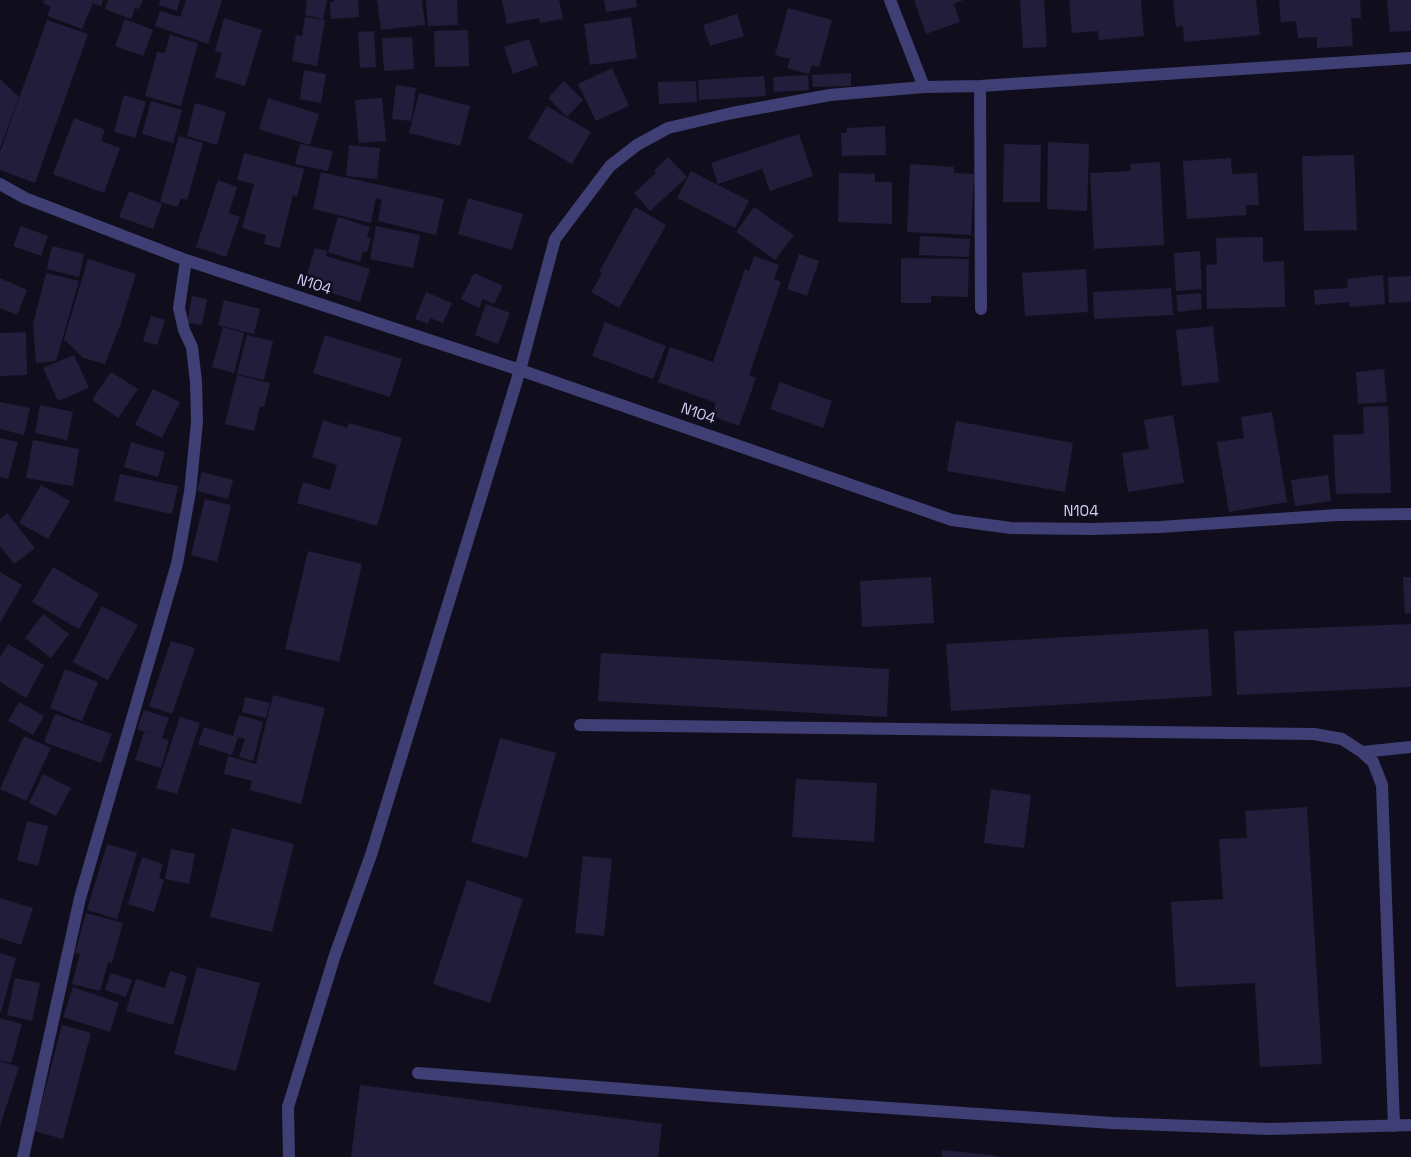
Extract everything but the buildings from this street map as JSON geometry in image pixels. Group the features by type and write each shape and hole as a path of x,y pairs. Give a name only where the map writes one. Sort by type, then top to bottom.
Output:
{"street":[{"path":"890,0 924,87"},
{"path":"289,1157 288,1107 335,955 371,855 520,370 555,238 610,166 637,145 668,128 732,113 830,95 924,87 980,86 1411,58"},
{"path":"980,86 980,309"},
{"name":"N104","path":"0,184 25,198 186,260 520,370 952,520 1011,528 1092,529 1160,527 1338,515 1411,514"},
{"path":"23,1157 80,898 177,564 190,492 197,422 196,382 192,347 184,330 179,308 186,260"},
{"path":"580,725 1314,734 1342,739 1373,762 1382,785 1394,1126"},
{"path":"1362,752 1411,747"},
{"path":"418,1073 736,1098 1112,1123 1270,1129 1411,1125"}]}
